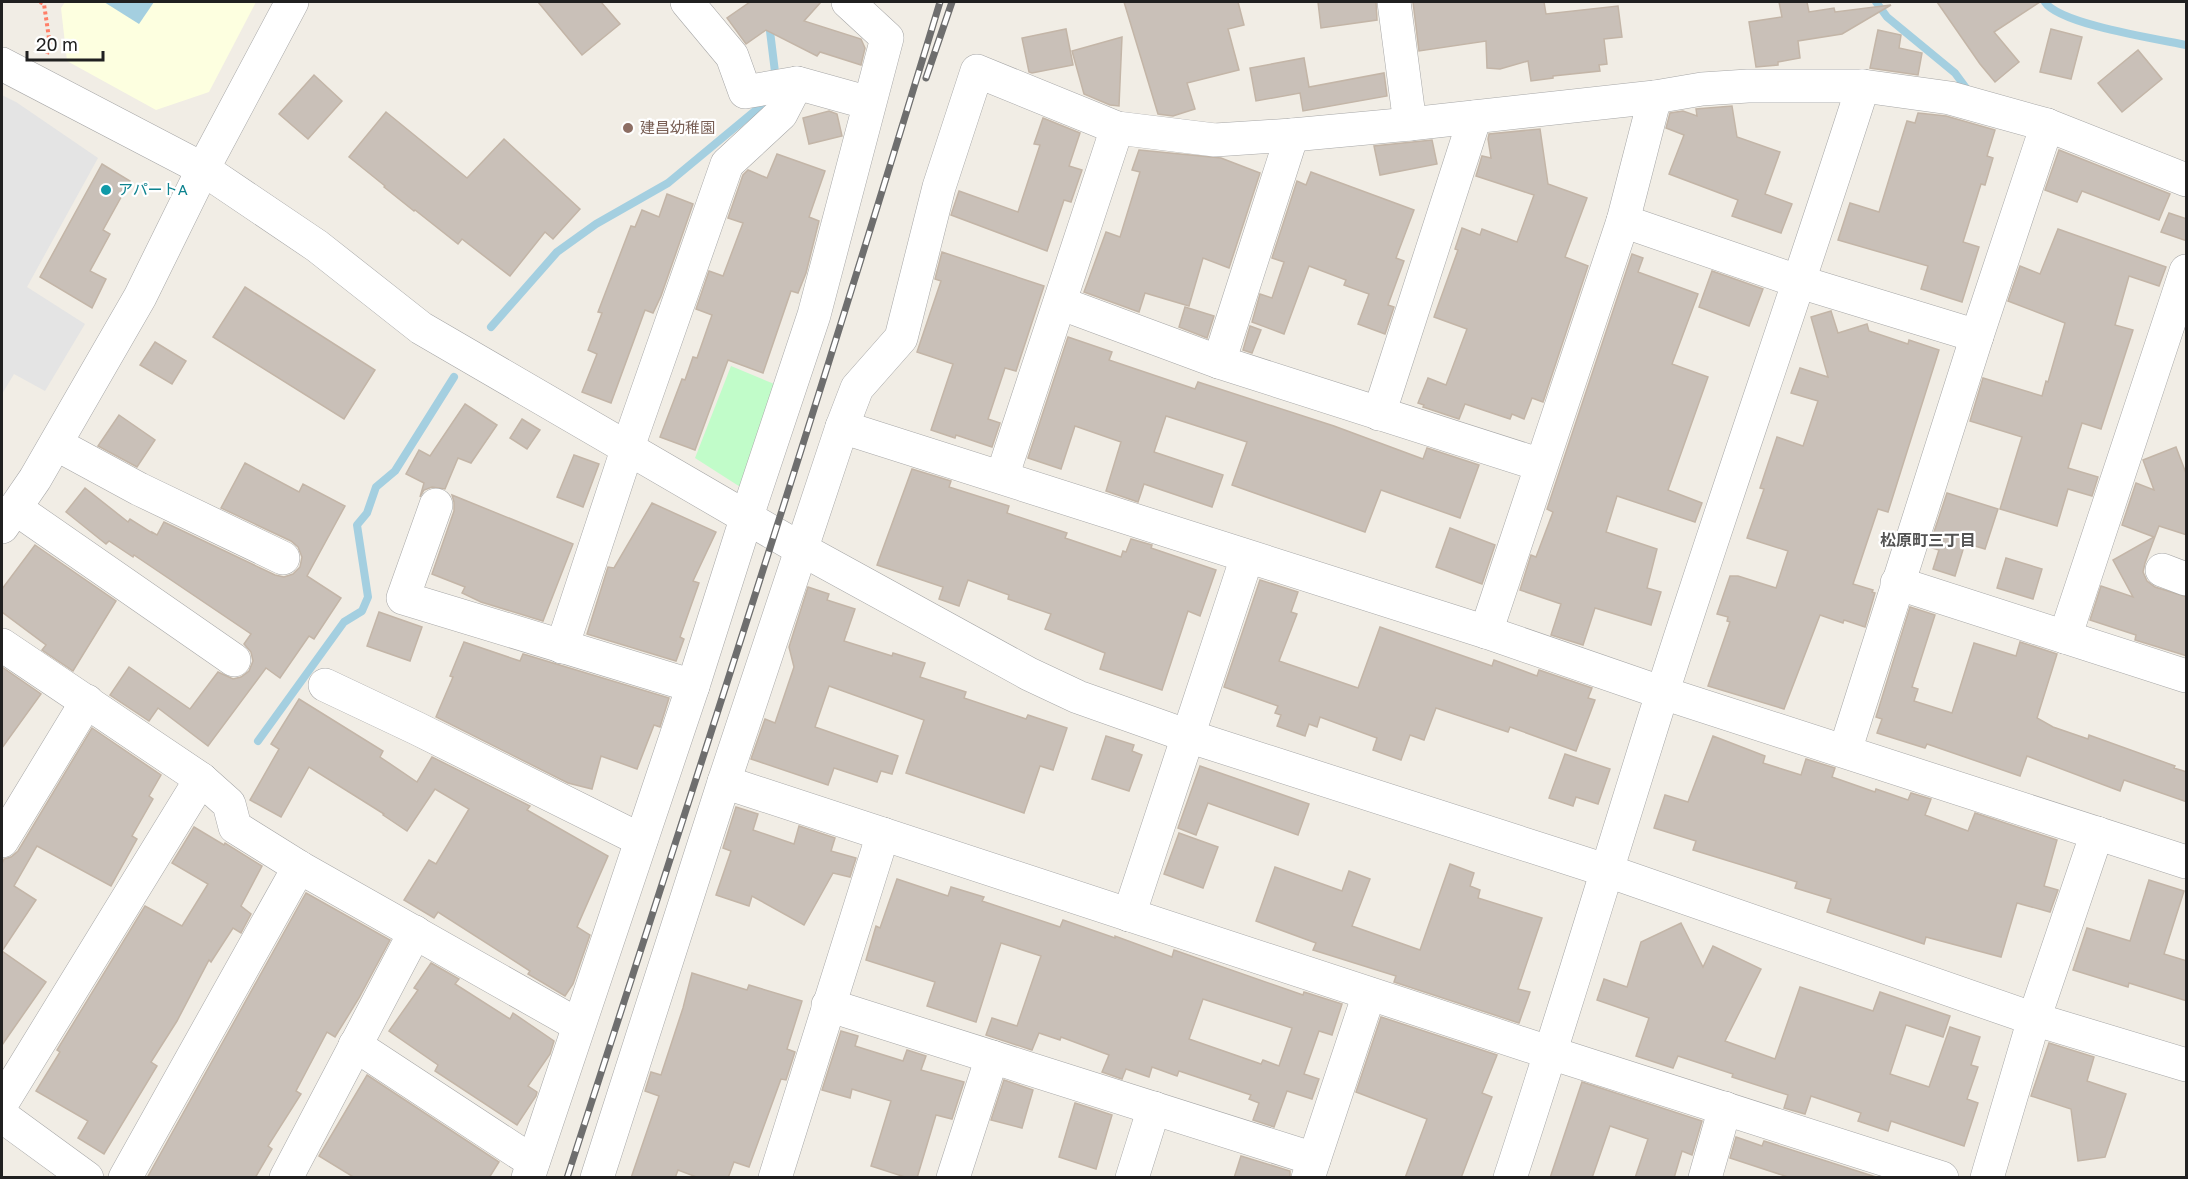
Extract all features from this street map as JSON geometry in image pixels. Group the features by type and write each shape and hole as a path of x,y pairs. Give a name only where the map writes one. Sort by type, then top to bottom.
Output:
{"street":[{"path":"234,660 8,518 56,444 140,297 202,169 292,2"},
{"path":"687,2 732,56 745,92 797,83 869,102"},
{"path":"354,1045 531,1170 814,315 887,39 848,2"},
{"path":"1394,2 1410,124"},
{"path":"2,64 202,169 317,246 421,328 801,549 1029,674 1078,698 1188,736 1608,871 2034,1019 2187,1065"},
{"path":"597,1178 724,782 842,427 857,388 901,338 939,187 977,71 1118,128 1215,140 1410,124 1655,97 1702,88 1863,86 1950,98 2047,125 2187,180"},
{"path":"562,647 627,447 727,164 781,114 797,83"},
{"path":"1510,1178 1663,693 1863,86"},
{"path":"1486,632 1623,221 1655,97"},
{"path":"1379,414 1475,117"},
{"path":"1845,751 1977,336 2047,125"},
{"path":"1002,477 1118,128"},
{"path":"1220,362 1292,135"},
{"path":"1623,221 1800,282 1977,336"},
{"path":"2065,637 2179,321 2187,271"},
{"path":"1060,303 1220,362 1541,465"},
{"path":"842,427 1486,632 1663,693 2187,862"},
{"path":"56,444 139,489 283,558"},
{"path":"436,505 403,598 693,686"},
{"path":"1129,915 1247,557"},
{"path":"1898,584 2187,676"},
{"path":"2,645 201,779 229,804 235,827 299,867 578,1025"},
{"path":"325,685 641,840"},
{"path":"2,841 87,701"},
{"path":"2,1103 201,779"},
{"path":"724,782 1369,994 1942,1178"},
{"path":"775,1178 883,834"},
{"path":"1987,1178 2034,1019 2097,834"},
{"path":"125,1178 299,867"},
{"path":"295,1174 354,1045 416,932"},
{"path":"828,1005 1154,1108 1311,1168 1369,994"},
{"path":"953,1178 992,1057"},
{"path":"1132,1178 1154,1108"},
{"path":"1705,1178 1725,1108"},
{"path":"2,1116 87,1178"}],"path":[{"path":"36,80 50,45 44,4 40,2"}],"shaded area":[{"path":"65,2 256,2 209,92 156,110 67,61 61,8"},
{"path":"2,95 16,102 98,158 27,287 85,324 45,391 14,374 2,394"}],"green space":[{"path":"731,366 779,386 745,490 695,458"}],"water":[{"path":"104,2 154,2 139,24"}],"building":[{"path":"538,2 601,2 620,24 582,55"},
{"path":"750,2 821,2 804,21 861,39 865,48 861,65 820,52 817,56 766,30 746,44 727,18"},
{"path":"1124,2 1238,2 1244,25 1228,29 1239,70 1187,83 1195,109 1173,116 1158,114"},
{"path":"1318,2 1376,2 1377,20 1321,28"},
{"path":"1413,2 1544,2 1546,14 1618,6 1622,37 1604,39 1607,64 1599,65 1600,71 1531,81 1528,61 1500,69 1487,68 1486,41 1419,51"},
{"path":"1779,2 1807,2 1809,12 1834,8 1835,12 1891,5 1842,34 1798,41 1800,58 1778,62 1778,65 1756,67 1749,22 1782,17"},
{"path":"1937,2 2040,2 1994,32 2019,62 1995,82"},
{"path":"1066,29 1073,65 1029,72 1022,38"},
{"path":"2051,29 2082,37 2071,79 2040,72"},
{"path":"1878,30 1901,35 1899,48 1922,53 1918,75 1870,68"},
{"path":"1122,37 1119,106 1110,105 1084,94 1072,51"},
{"path":"2138,50 2162,79 2122,112 2098,83"},
{"path":"1304,58 1309,87 1384,73 1387,96 1303,111 1300,93 1256,101 1250,68"},
{"path":"314,75 342,101 308,139 279,114"},
{"path":"1732,106 1737,137 1780,152 1765,194 1792,204 1781,233 1732,216 1738,200 1669,174 1684,135 1666,128 1670,113 1683,111 1697,116 1696,109"},
{"path":"829,111 837,114 842,136 809,144 803,118"},
{"path":"386,112 467,178 504,139 580,209 553,239 545,232 510,276 462,239 458,244 349,157"},
{"path":"1918,113 1946,116 1995,130 1987,156 1993,158 1985,185 1981,184 1963,242 1979,247 1962,302 1921,289 1928,266 1838,240 1850,203 1879,212 1907,121 1915,123"},
{"path":"1043,118 1080,133 1069,166 1082,170 1071,202 1064,200 1047,251 951,215 959,191 1018,212 1040,145 1034,144"},
{"path":"1540,129 1548,184 1587,198 1565,257 1588,266 1543,402 1532,398 1524,419 1512,414 1510,419 1465,404 1459,419 1423,407 1424,405 1418,403 1428,378 1446,385 1467,329 1434,317 1458,250 1455,249 1462,228 1480,235 1482,229 1517,242 1534,195 1476,176 1482,156 1491,158 1489,134"},
{"path":"1432,140 1437,164 1380,175 1374,146"},
{"path":"1139,150 1221,158 1260,173 1229,268 1203,258 1189,306 1145,293 1139,312 1084,292 1106,232 1120,237 1140,172 1132,170"},
{"path":"2059,150 2170,194 2159,220 2082,191 2077,202 2045,190"},
{"path":"777,154 825,171 809,217 819,221 806,273 798,293 791,291 763,373 728,360 695,450 660,437 682,379 685,380 693,357 697,358 712,315 696,309 709,271 723,276 743,223 728,218 743,175 748,170 767,178"},
{"path":"102,164 130,181 103,230 110,234 90,271 106,279 92,308 40,277"},
{"path":"1311,172 1414,210 1396,258 1404,261 1388,305 1394,307 1385,334 1358,324 1369,294 1344,285 1346,280 1309,266 1284,334 1252,322 1260,294 1272,298 1284,262 1272,258 1297,181 1306,185"},
{"path":"667,194 693,204 661,296 653,313 645,310 611,403 582,392 597,354 588,350 602,313 598,312 631,226 635,227 642,210 659,217"},
{"path":"2169,213 2187,219 2187,241 2161,232"},
{"path":"2058,229 2166,267 2159,286 2129,276 2115,325 2133,330 2101,429 2082,423 2068,468 2098,477 2092,496 2068,489 2057,526 2000,509 2022,437 1970,421 1983,378 2042,396 2065,323 2008,301 2020,266 2040,274"},
{"path":"942,252 1044,286 1016,371 1005,368 988,419 1000,423 992,447 956,435 955,438 931,430 953,364 917,352 941,281 935,279"},
{"path":"1632,254 1643,258 1638,272 1698,294 1672,364 1708,377 1668,490 1702,503 1695,522 1617,496 1606,532 1657,549 1647,588 1661,592 1651,625 1595,608 1583,645 1551,635 1561,604 1520,590 1531,555 1536,557 1553,512 1547,509"},
{"path":"1712,271 1763,289 1749,326 1699,307"},
{"path":"245,287 375,370 344,419 213,337"},
{"path":"1185,307 1214,316 1207,338 1179,327"},
{"path":"1831,311 1838,333 1867,324 1869,331 1908,344 1909,340 1939,350 1888,512 1878,509 1853,584 1873,590 1872,592 1875,593 1865,627 1844,620 1843,623 1820,615 1784,709 1708,686 1730,622 1727,621 1728,617 1717,614 1730,576 1738,576 1776,588 1788,551 1747,538 1764,489 1760,488 1777,437 1803,446 1818,401 1791,393 1800,368 1828,377 1811,317"},
{"path":"1250,326 1261,330 1252,353 1243,350"},
{"path":"1068,337 1112,352 1109,360 1195,389 1198,382 1334,426 1423,459 1427,448 1479,465 1460,518 1381,490 1365,532 1232,485 1247,442 1166,416 1154,452 1223,475 1212,507 1144,484 1138,502 1106,491 1121,442 1075,426 1061,469 1028,458"},
{"path":"155,342 186,361 172,384 140,365"},
{"path":"465,404 497,425 471,463 458,458 445,489 432,487 424,490 420,497 424,483 406,474 419,450 430,456"},
{"path":"119,415 155,440 137,467 98,446"},
{"path":"522,419 540,430 527,449 510,438"},
{"path":"2176,447 2187,476 2187,535 2159,526 2143,572 2147,581 2155,587 2187,597 2187,656 2135,640 2136,635 2090,620 2101,586 2133,597 2113,560 2154,537 2122,525 2136,483 2154,490 2143,460"},
{"path":"574,455 599,464 583,507 557,497"},
{"path":"245,463 299,492 303,484 345,506 307,576 341,598 314,639 309,636 280,678 266,668 208,746 158,708 149,721 110,695 129,667 190,709 218,672 233,679 249,671 253,661 251,652 244,644 251,634 134,555 133,557 109,541 106,544 66,512 85,488 128,522 130,519 152,533 157,535 164,522 275,575 284,577 293,574 300,567 302,557 298,547 291,541 221,508"},
{"path":"912,469 951,481 949,487 1009,506 1007,513 1067,533 1065,538 1121,557 1123,551 1126,552 1131,539 1216,570 1200,616 1188,611 1162,690 1100,669 1105,653 1045,629 1051,614 1008,599 1009,595 968,580 959,606 939,599 943,587 877,565"},
{"path":"1947,493 1998,509 1985,549 1965,543 1955,576 1933,569 1939,550 1929,547"},
{"path":"452,495 573,544 543,621 481,602 462,593 465,587 432,574 454,511"},
{"path":"652,503 716,532 693,581 699,583 680,637 684,639 676,661 587,634 608,567 614,568"},
{"path":"1450,528 1495,545 1482,584 1436,567"},
{"path":"35,545 116,601 73,671 42,650 46,645 2,612 2,589"},
{"path":"2006,558 2042,569 2033,599 1997,588"},
{"path":"1260,580 1298,592 1291,612 1297,614 1279,661 1358,688 1380,627 1492,666 1494,660 1537,676 1539,670 1592,688 1588,698 1595,700 1576,751 1510,727 1508,732 1436,708 1424,740 1410,735 1401,760 1373,750 1377,738 1320,717 1317,727 1309,724 1305,736 1277,726 1281,715 1275,713 1278,706 1224,687"},
{"path":"808,587 829,594 827,600 855,609 844,641 892,656 893,653 925,663 920,677 966,692 964,698 1026,719 1028,715 1067,728 1053,770 1040,766 1024,813 906,773 924,720 829,686 815,727 898,756 892,774 881,771 877,782 834,768 828,785 751,759 765,719 775,723 794,667 789,647"},
{"path":"1910,607 1935,615 1912,687 1918,689 1914,701 1952,713 1974,643 2016,656 2020,642 2057,654 2037,718 2053,727 2088,739 2089,735 2187,772 2187,802 2124,780 2120,791 2027,756 2020,776 1927,744 1925,748 1877,733 1882,719 1876,717"},
{"path":"379,612 422,627 410,661 367,646"},
{"path":"464,642 520,661 523,654 669,698 660,727 654,725 637,769 601,756 592,789 568,783 436,717 453,677 450,676"},
{"path":"2,667 41,694 2,748"},
{"path":"299,699 383,751 380,757 417,782 432,757 530,806 527,810 608,856 577,927 590,935 573,984 565,996 528,974 530,971 438,912 434,918 404,900 429,860 436,864 469,809 435,789 407,831 309,767 281,817 250,800 279,749 271,744"},
{"path":"92,728 161,775 149,796 153,799 132,836 137,839 111,886 37,846 14,886 36,900 2,951 2,864 4,859 18,851"},
{"path":"1106,736 1134,745 1132,751 1142,755 1129,791 1092,779"},
{"path":"1713,736 1765,756 1763,763 1801,775 1806,759 1835,768 1832,777 1875,792 1876,789 1908,800 1911,793 1931,799 1925,815 1968,831 1975,813 2057,840 2044,886 2058,890 2050,912 2017,903 2001,957 1926,937 1924,944 1827,912 1831,899 1795,888 1797,882 1693,850 1696,841 1654,828 1665,795 1688,802"},
{"path":"1565,754 1610,769 1598,804 1576,797 1573,806 1549,798"},
{"path":"1200,766 1309,804 1298,835 1208,803 1196,835 1178,828"},
{"path":"736,807 758,814 753,830 794,844 799,826 835,838 831,851 856,858 850,877 833,873 804,925 752,896 749,906 716,895 731,851 723,848"},
{"path":"194,827 262,866 241,906 251,914 241,933 233,928 211,962 209,960 177,1021 151,1062 157,1066 104,1154 78,1138 88,1121 36,1091 60,1052 57,1050 145,906 182,926 208,884 172,863"},
{"path":"1179,833 1218,847 1203,888 1164,874"},
{"path":"1450,864 1474,873 1470,886 1480,890 1478,898 1542,918 1518,989 1530,992 1519,1023 1394,982 1396,976 1313,950 1316,943 1256,921 1275,867 1342,891 1349,871 1370,879 1352,926 1420,950"},
{"path":"897,879 948,896 951,887 984,897 982,901 1060,927 1063,920 1172,957 1174,950 1303,995 1304,992 1342,1004 1332,1035 1319,1031 1304,1074 1319,1079 1312,1099 1287,1091 1274,1127 1253,1120 1259,1103 1249,1099 1251,1095 1179,1071 1177,1076 1152,1067 1149,1077 1126,1069 1122,1079 1102,1072 1109,1055 1061,1037 1060,1040 1039,1033 1032,1050 986,1035 992,1018 1017,1026 1041,956 1001,943 976,1022 927,1006 935,982 866,960 876,926 880,928","holes":["1203,999 1292,1028 1279,1066 1263,1060 1261,1064 1189,1039"]},
{"path":"2149,880 2184,891 2164,954 2187,961 2187,1001 2129,983 2128,987 2073,970 2087,928 2130,941"},
{"path":"306,893 390,940 359,998 335,1037 327,1032 296,1091 301,1094 268,1146 272,1149 255,1178 147,1178"},
{"path":"1681,923 1703,967 1713,946 1761,969 1725,1041 1775,1059 1800,987 1873,1011 1880,992 1950,1016 1943,1037 1906,1025 1890,1074 1929,1087 1950,1027 1980,1037 1971,1065 1978,1067 1967,1099 1978,1103 1964,1146 1891,1121 1888,1131 1858,1121 1861,1113 1811,1096 1805,1114 1784,1108 1788,1095 1732,1077 1733,1074 1678,1056 1673,1068 1636,1056 1649,1018 1597,1000 1604,979 1627,987 1641,942"},
{"path":"2,951 46,982 2,1045"},
{"path":"431,963 459,979 455,984 510,1019 513,1013 554,1041 550,1054 528,1086 537,1092 536,1096 517,1125 435,1071 438,1065 389,1031 418,990 414,988"},
{"path":"692,973 747,990 749,985 802,1001 787,1049 795,1052 786,1080 781,1079 749,1167 734,1162 728,1178 699,1178 678,1170 675,1178 631,1178 659,1096 645,1091 651,1072 661,1075"},
{"path":"1381,1017 1497,1055 1482,1093 1492,1097 1461,1178 1405,1178 1427,1119 1356,1092"},
{"path":"841,1031 858,1036 855,1046 903,1061 907,1050 926,1056 921,1070 964,1082 952,1119 936,1115 917,1178 908,1178 871,1166 891,1101 852,1089 850,1098 822,1090"},
{"path":"2049,1043 2094,1057 2087,1081 2126,1094 2105,1157 2078,1161 2071,1109 2031,1096"},
{"path":"367,1075 499,1162 489,1178 355,1178 319,1156"},
{"path":"1004,1080 1033,1090 1022,1128 991,1120"},
{"path":"1582,1082 1702,1121 1692,1155 1682,1151 1674,1178 1635,1178 1648,1139 1610,1126 1592,1178 1550,1178"},
{"path":"1075,1103 1112,1115 1096,1169 1059,1157"},
{"path":"1736,1137 1762,1146 1764,1141 1879,1178 1791,1178 1730,1158"},
{"path":"1241,1156 1290,1171 1290,1178 1234,1178"}],"waterway":[{"path":"1876,2 1887,17 1955,73 1969,92"},
{"path":"2045,2 2054,10 2088,24 2186,45"},
{"path":"769,23 775,72"},
{"path":"491,327 557,252 596,224 668,183 762,105"},
{"path":"258,741 344,622 362,611 368,597 357,525 367,513 376,487 395,471 454,377"}],"railway":[{"path":"567,1178 803,443 940,2"},
{"path":"926,78 952,2"}],"place":[{"name":"建昌幼稚園","path":"628,128"},
{"name":"アパートA","path":"106,190"}],"district":[{"name":"松原町三丁目","path":"1928,540"}]}
